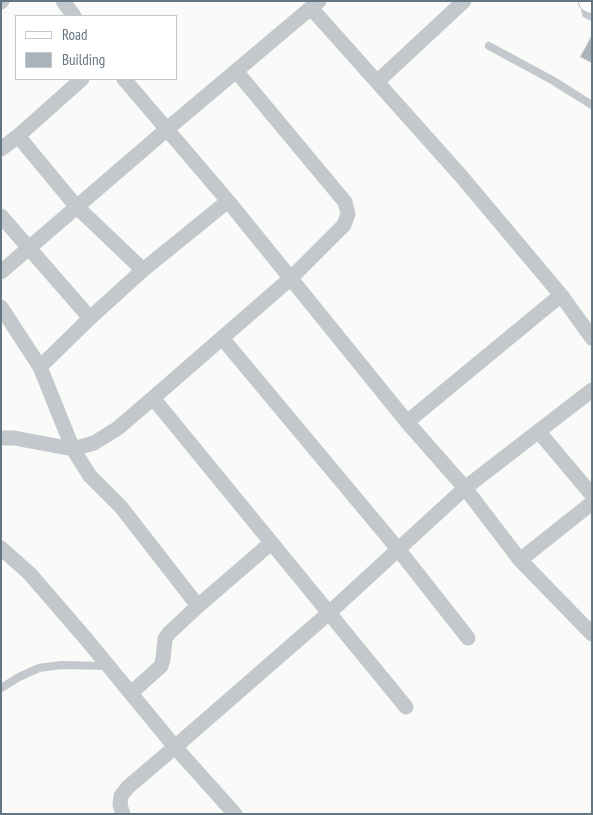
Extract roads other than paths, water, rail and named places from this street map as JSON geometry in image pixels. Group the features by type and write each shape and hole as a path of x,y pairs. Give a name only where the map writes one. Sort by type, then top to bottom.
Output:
{"street":[{"path":"63,1 73,15"},
{"path":"378,81 464,1"},
{"path":"1,272 76,206 315,4 378,81 462,176 561,295 592,338"},
{"path":"1,438 14,438 73,449 94,443 118,428 153,398 291,278 344,226 348,214 345,202 236,71"},
{"path":"1,149 81,80"},
{"path":"125,80 228,201 407,422 465,488 520,560 592,634"},
{"path":"18,136 76,206 143,270"},
{"path":"40,367 143,270 228,201"},
{"path":"1,216 90,318"},
{"path":"407,422 561,295"},
{"path":"1,307 40,367 73,449 90,476 121,507 198,606"},
{"path":"222,338 398,549 468,638"},
{"path":"123,814 120,805 121,796 128,787 330,612 465,488 592,390"},
{"path":"153,398 406,707"},
{"path":"539,432 592,495"},
{"path":"520,560 592,503"},
{"path":"131,693 161,666 165,639 169,633 271,543"},
{"path":"1,548 30,574 109,666 174,747 235,814"}],"lane":[{"path":"584,1 586,14 592,17"},
{"path":"489,46 552,80 592,105"},
{"path":"1,688 39,668 61,665 109,666"}]}
